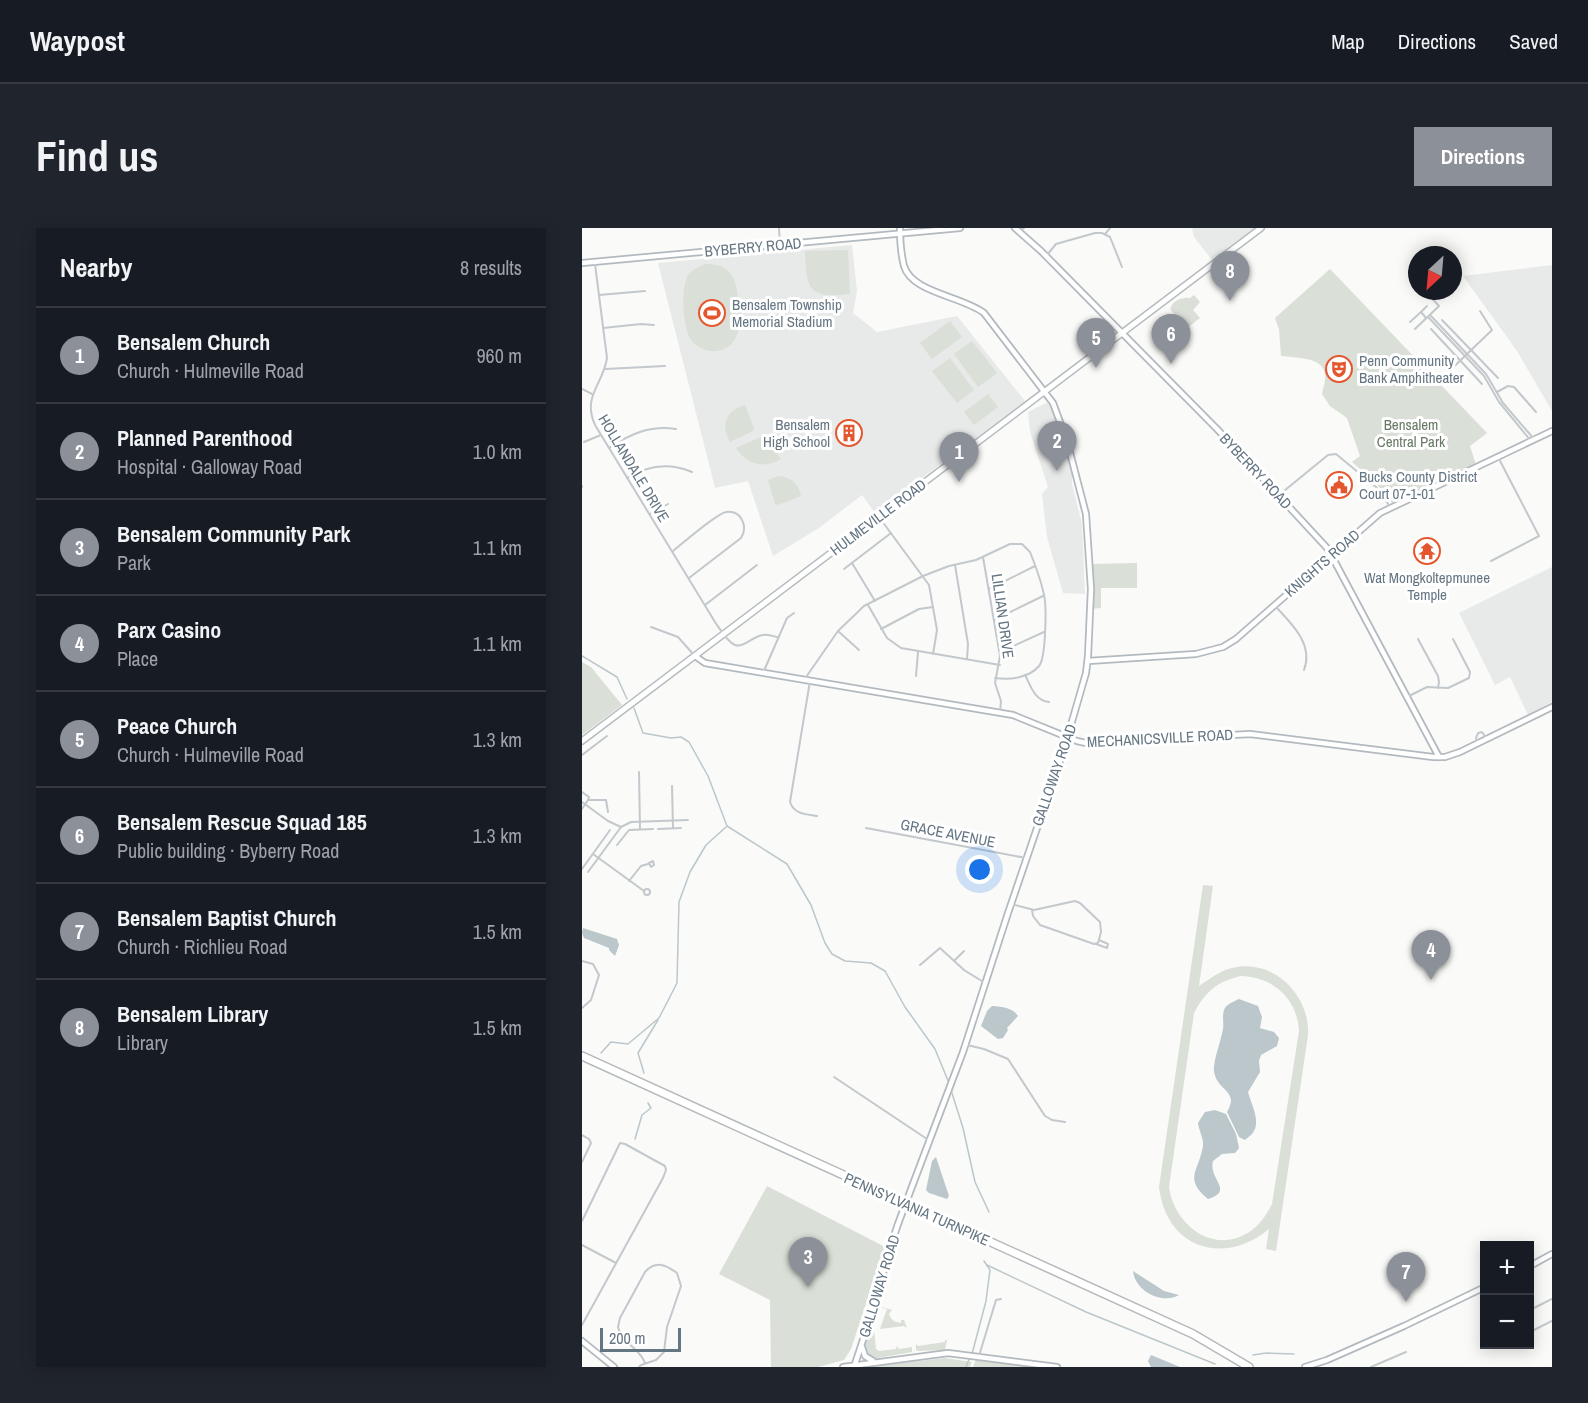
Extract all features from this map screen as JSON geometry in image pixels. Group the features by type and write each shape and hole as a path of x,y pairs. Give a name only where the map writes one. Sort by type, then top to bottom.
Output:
{"highway":[{"name":"PENNSYLVANIA TURNPIKE","path":"582,1056 1184,1330 1225,1351 1249,1367"},
{"name":"PENNSYLVANIA TURNPIKE","path":"582,1061 1202,1342 1242,1367"}],"main road":[{"name":"BYBERRY ROAD","path":"582,263 900,231 960,228"},
{"name":"HULMEVILLE ROAD","path":"582,741 1261,228"},
{"name":"BYBERRY ROAD","path":"1017,229 1122,333 1279,495 1332,554 1439,757"},
{"name":"GALLOWAY ROAD","path":"854,1365 898,1224 965,1045 1068,738 1088,662 1090,589 1086,514 1056,407 984,313 970,304 920,286 911,278 904,267 900,231"},
{"name":"KNIGHTS ROAD","path":"1088,662 1196,654 1211,651 1236,639 1374,517 1552,430"},
{"name":"MECHANICSVILLE ROAD","path":"695,656 705,663 1023,717 1068,738 1088,743 1257,734 1439,757 1453,755 1552,706"},
{"path":"1534,1264 1552,1254"},
{"path":"1305,1367 1327,1360 1404,1326 1480,1289"},
{"path":"582,1341 614,1367"},
{"path":"862,1341 863,1353 875,1362"},
{"path":"843,1367 948,1353 1057,1367"}],"street":[{"path":"779,228 780,244"},
{"path":"1017,229 1024,228"},
{"path":"1106,234 1110,228"},
{"path":"1046,256 1056,244 1095,233 1106,234 1110,237 1122,267"},
{"path":"582,389 592,394 605,369 607,354 595,262"},
{"path":"599,295 645,291"},
{"path":"1415,329 1439,306 1433,300"},
{"path":"1410,322 1426,306"},
{"path":"1441,379 1492,330 1480,311"},
{"path":"1421,312 1489,378 1503,404 1532,440"},
{"path":"1442,320 1498,378"},
{"path":"603,328 641,324 654,326"},
{"path":"1431,329 1482,384"},
{"path":"605,369 665,366"},
{"path":"1496,393 1508,386 1514,387 1536,412"},
{"name":"HOLLANDALE DRIVE","path":"592,394 590,415 724,634"},
{"path":"609,448 639,431 658,428 676,429"},
{"path":"584,442 601,435"},
{"path":"1279,495 1328,455 1336,454 1376,487 1392,508"},
{"path":"1491,561 1539,536 1498,457"},
{"path":"627,478 641,470 658,466 675,466 692,472"},
{"path":"650,514 668,504"},
{"path":"673,551 724,513 735,513 742,519 745,527 741,538 688,578"},
{"path":"879,517 930,588 937,630 933,654"},
{"path":"844,569 891,533"},
{"path":"803,680 838,631 868,605 923,576 1018,543 1028,548 1044,596 1041,663 1025,675 1009,680 995,678"},
{"name":"LILLIAN DRIVE","path":"983,557 1000,652 1000,665 995,678 1001,700 1000,712"},
{"path":"852,563 875,601"},
{"path":"705,604 757,565"},
{"path":"955,565 968,644 967,660"},
{"path":"989,589 1035,566"},
{"path":"994,620 1044,596"},
{"path":"868,605 881,629 894,645 918,652 1000,665"},
{"path":"1274,605 1297,629 1305,645 1307,663 1304,670"},
{"path":"881,629 919,609 933,607"},
{"path":"763,673 777,637 787,618 794,613"},
{"path":"651,627 678,637 695,656"},
{"path":"838,631 859,650"},
{"path":"1000,652 1044,632"},
{"path":"724,634 737,646 758,636 777,637"},
{"path":"1418,639 1437,676 1438,688"},
{"path":"1407,697 1428,687 1448,688 1470,676 1453,639"},
{"path":"916,676 918,652"},
{"path":"1025,675 1037,698 1049,702"},
{"path":"810,681 790,790 790,802 799,813 817,816"},
{"path":"1478,743 1476,738 1478,733 1482,732 1487,739"},
{"path":"582,755 608,736"},
{"path":"639,772 640,829"},
{"path":"672,786 673,828"},
{"path":"582,792 589,797 582,809"},
{"path":"588,800 606,800 608,812"},
{"path":"582,802 608,821 621,827"},
{"path":"588,872 621,827 631,822 688,820"},
{"path":"658,829 681,828"},
{"name":"GRACE AVENUE","path":"866,828 1026,858"},
{"path":"617,845 626,832 633,829 653,829"},
{"path":"582,869 610,830"},
{"path":"592,854 644,891"},
{"path":"630,881 639,868 648,864"},
{"path":"1011,904 1032,910 1069,901 1078,902 1099,920 1101,929 1096,945"},
{"path":"1032,910 1033,916 1040,925 1107,948 1108,944 1099,940"},
{"path":"920,965 940,948 964,970 985,983"},
{"path":"955,960 964,951"},
{"path":"582,961 593,964 599,975 591,1000 582,1008"},
{"path":"965,1045 1006,1058 1045,1116 1052,1120 1065,1122"},
{"path":"834,1077 930,1141"},
{"path":"582,1135 591,1143 582,1162"},
{"path":"582,1221 620,1143 665,1166 663,1178 582,1325"},
{"path":"582,1245 616,1263"},
{"path":"639,1367 656,1360 664,1352 667,1328 681,1286 677,1273 657,1264 650,1266 645,1272 620,1318 618,1327 621,1336 643,1357 645,1363"},
{"path":"979,1356 990,1324 993,1305 996,1300 1000,1299"},
{"path":"1534,1308 1552,1299"},
{"path":"1534,1330 1552,1321"},
{"path":"1371,1367 1406,1352"}],"shaded area":[{"path":"1192,228 1255,228 1213,261 1194,237"},
{"path":"852,245 857,291 853,313 877,332 957,316 1025,401 875,513 862,495 819,528 773,556 748,481 715,488 658,263"},
{"path":"1552,265 1552,411 1517,351 1463,276"},
{"path":"1048,402 1059,426 1072,473 1072,484 1082,524 1085,594 1063,593 1047,537 1042,494 1048,487 1030,432 1028,412"},
{"path":"1552,567 1552,702 1528,715 1510,677 1495,685 1459,613"},
{"path":"583,928 617,939 619,945 615,956 609,948 584,938"},
{"path":"1239,999 1258,1006 1262,1017 1260,1028 1274,1032 1279,1038 1277,1046 1261,1055 1260,1072 1248,1092 1256,1124 1252,1134 1245,1140 1239,1137 1227,1112 1231,1099 1219,1083 1214,1071 1223,1029 1224,1010"},
{"path":"992,1006 1010,1009 1018,1016 1007,1028 1003,1038 998,1039 981,1026 987,1011"},
{"path":"1215,1110 1226,1114 1236,1134 1239,1148 1235,1153 1222,1154 1213,1161 1212,1167 1220,1188 1216,1196 1208,1199 1200,1192 1194,1180 1203,1146 1198,1123 1205,1112"},
{"path":"936,1157 949,1196 947,1199 926,1190 932,1161"},
{"path":"1133,1271 1164,1291 1179,1295 1165,1298 1150,1294 1139,1285"},
{"path":"1151,1355 1180,1367 1151,1367 1148,1361"}],"green space":[{"path":"805,251 848,251 850,294 817,293 809,283"},
{"name":"Bensalem Township Memorial Stadium","path":"705,264 727,270 734,281 739,303 740,318 735,340 724,349 716,351 705,350 693,343 684,317 686,280 692,271"},
{"name":"Bensalem Central Park","path":"1330,269 1487,433 1470,446 1476,465 1392,503 1373,480 1352,462 1360,456 1347,418 1330,406 1322,394 1325,380 1323,369 1320,364 1308,359 1281,356 1279,329 1275,318"},
{"path":"1194,295 1200,302 1193,310 1200,318 1187,328 1170,309 1178,300"},
{"path":"950,321 962,337 932,359 920,343"},
{"path":"972,341 997,373 978,387 954,354"},
{"path":"950,358 974,390 957,403 932,371"},
{"path":"988,394 998,407 974,425 964,412"},
{"path":"745,405 754,429 730,442 725,429 727,419 733,411"},
{"path":"761,437 766,438 781,459 769,464 757,464 745,458 736,448"},
{"path":"778,476 793,482 801,496 778,505 775,504 768,480"},
{"path":"1137,563 1137,588 1101,588 1101,608 1090,609 1090,564"},
{"path":"582,662 591,667 622,705 582,735"},
{"path":"1203,885 1213,886 1199,986 1227,969 1247,966 1261,968 1275,974 1296,993 1307,1020 1308,1035 1276,1251 1266,1249 1269,1229 1251,1241 1233,1247 1216,1248 1199,1245 1185,1237 1173,1225 1164,1208 1159,1187","holes":["1241,976 1253,977 1273,985 1288,999 1294,1009 1299,1031 1272,1204 1264,1218 1252,1230 1238,1238 1211,1239 1188,1225 1179,1214 1169,1187 1194,1013 1208,993 1219,984"]},
{"path":"767,1186 885,1247 851,1349 844,1360 818,1367 771,1367 770,1300 719,1274"},
{"path":"879,1306 892,1310 889,1314 892,1319 901,1323 901,1320 904,1320 907,1328 904,1326 880,1329 887,1309 880,1307 874,1326 876,1349 879,1351 896,1349 897,1346 899,1349 912,1347 912,1352 872,1359 866,1356 863,1346"},
{"path":"947,1340 945,1350 916,1350 916,1344 918,1346 945,1342"},
{"path":"945,1358 972,1362 970,1367 867,1367"},
{"path":"976,1359 1033,1367 973,1367"}],"waterway":[{"path":"582,656 617,677 627,699"},
{"path":"634,708 643,733 671,738 681,737 689,742 708,776 727,826 787,864 811,905 825,943 832,954 845,961 871,963 885,971 905,1007 935,1049 949,1083"},
{"path":"601,1053 611,1042 628,1044 659,1018 677,983 679,902 690,872 706,845 726,827"},
{"path":"644,1073 638,1053 658,1020"},
{"path":"951,1090 963,1128 975,1182 989,1212"},
{"path":"635,1139 642,1115 651,1108 648,1103"},
{"path":"972,1354 986,1301 990,1270 984,1261"},
{"path":"987,1265 1086,1312 1215,1364"},
{"path":"1253,1355 1294,1354"},
{"path":"966,1367 970,1357"}],"place":[{"name":"Bensalem Library","path":"1230,301"},
{"name":"Bensalem Township Memorial Stadium","path":"712,313"},
{"name":"Bensalem Rescue Squad 185","path":"1171,364"},
{"name":"Peace Church","path":"1096,368"},
{"name":"Penn Community Bank Amphitheater","path":"1339,369"},
{"name":"Bensalem High School","path":"849,433"},
{"name":"Planned Parenthood","path":"1057,471"},
{"name":"Bensalem Church","path":"959,482"},
{"name":"Bucks County District Court 07-1-01","path":"1339,485"},
{"name":"Wat Mongkoltepmunee Temple","path":"1427,551"},
{"name":"Parx Casino","path":"1431,980"},
{"name":"Bensalem Community Park","path":"808,1287"},
{"name":"Bensalem Baptist Church","path":"1406,1302"}]}
